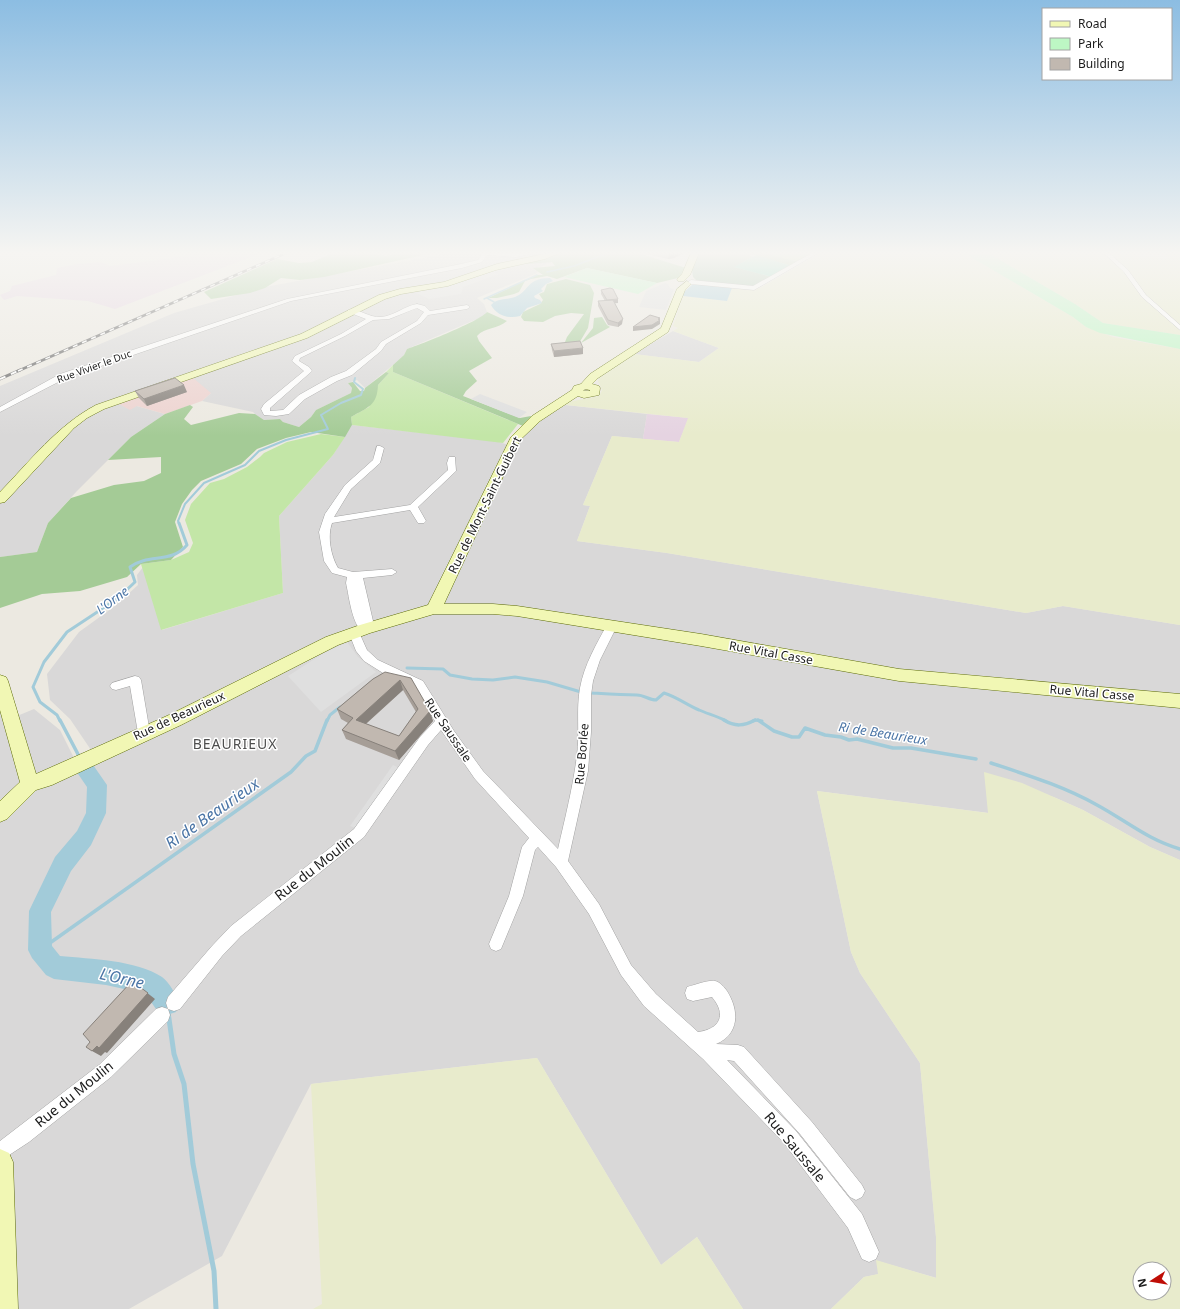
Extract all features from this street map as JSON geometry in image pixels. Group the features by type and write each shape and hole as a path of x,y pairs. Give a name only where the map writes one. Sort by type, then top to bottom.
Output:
{"street":[{"name":"Rue Vivier le Duc","path":"0,410 58,378 169,339 247,314"},
{"path":"0,499 66,430 82,416 106,405 304,336 345,314"},
{"path":"360,314 372,318 385,319 397,314"},
{"path":"372,318 343,335 297,358 295,361 296,363 307,368 308,372 267,406 265,409 266,412 276,414 288,411 302,397 350,372 378,350 383,343 419,322 422,316 426,314"},
{"name":"Rue de Mont-Saint-Guibert","path":"434,609 516,439 527,426 547,410 582,390 613,363 665,330 672,314"},
{"path":"1164,314 1180,328"},
{"path":"380,448 377,461 348,487 330,514 324,532 328,561 335,570 353,575 392,572"},
{"path":"329,520 344,519 413,507 452,471 452,459"},
{"path":"413,507 421,521"},
{"name":"Rue Saussale","path":"353,575 351,578 361,625 360,631 364,654 386,670 415,681 418,684 479,776 561,862 594,909 626,970 650,1000 708,1053 790,1137 855,1221 869,1252"},
{"name":"Rue Vital Casse","path":"360,631 434,609 507,610 612,626 899,675 1180,701"},
{"name":"Rue Borlée","path":"561,862 577,802 585,738 585,703 587,682 594,662 612,626"},
{"name":"Rue de Beaurieux","path":"0,813 30,784 45,779 175,720 332,641 360,631"},
{"path":"116,686 134,680 144,733"},
{"path":"0,681 30,784"},
{"name":"Rue du Moulin","path":"174,1003 217,951 236,931 359,833 424,741 442,722"},
{"path":"496,944 516,896 529,847 538,838"},
{"path":"693,993 715,989 726,1004 728,1014 726,1024 722,1031 716,1036 695,1041"},
{"name":"Rue du Moulin","path":"0,1152 23,1136 105,1071 162,1015"},
{"name":"Rue Saussale","path":"708,1053 722,1051 738,1053 806,1128 856,1191"},
{"path":"0,1162 3,1309"}],"shaded area":[{"path":"171,314 485,314 407,349 404,355 365,388 357,380 348,383 352,388 351,393 316,410 311,417 299,427 283,422 280,419 264,420 253,412 202,401 211,393 137,406 165,414 131,437 76,492 48,523 37,552 0,557 0,386"},
{"path":"673,331 719,348 699,362 634,354"},
{"path":"192,377 211,393 202,401 165,414 137,406 130,410 117,403"},
{"path":"480,394 527,412 519,418 471,399"},
{"path":"566,405 647,414 643,439 612,436 583,505 590,506 577,541 667,553 1026,613 1063,606 1180,625 1180,860 1150,847 1083,810 1056,798 985,773 989,813 817,791 851,952 860,973 920,1063 936,1237 937,1278 877,1261 879,1274 864,1277 831,1309 743,1309 697,1237 661,1265 537,1058 311,1084 222,1256 129,1309 0,1309 0,703 5,721 34,709 60,730 74,758 91,750 70,719 50,700 47,674 79,632 115,606 138,585 137,575 143,567 162,630 283,593 279,516 333,455 352,425 495,441 516,447 532,423"},
{"path":"647,414 689,418 679,442 643,439"},
{"path":"347,642 358,657 376,672 321,712 288,676 324,653"},
{"path":"393,765 401,769 358,829 350,826"}],"green space":[{"path":"484,314 492,314 507,321 480,333 477,336 492,358 469,371 477,381 466,391 463,396 520,418 531,416 533,419 523,426 393,372 393,365 404,355 407,349 463,326"},
{"path":"522,314 565,314 555,316 543,322 524,321 521,317"},
{"path":"584,314 590,314 588,328 578,345 565,342"},
{"path":"677,314 1068,314 1086,327 1113,337 1180,349 1180,625 1063,606 1026,613 667,553 577,541 590,506 583,505 612,436 679,442 688,418 566,405 568,402 599,396 602,390 598,381 599,378 634,354 699,362 719,348 673,331 678,328 673,326"},
{"path":"1068,314 1090,314 1103,323 1180,335 1180,349 1100,333 1086,327"},
{"path":"1090,314 1180,314 1180,335 1103,323"},
{"path":"602,317 610,327 581,343 593,328 594,318"},
{"path":"393,365 393,372 518,424 503,443 352,425 351,417 369,407 378,385 389,373 386,372"},
{"path":"386,372 389,373 378,385 374,402 367,408 351,417 352,425 345,437 311,432 286,438 257,449 241,464 201,481 192,490 182,504 175,522 183,547 171,560 141,564 127,577 80,591 42,594 0,608 0,557 37,552 48,523 71,498 114,485 144,481 161,473 161,457 108,460 131,437 165,414 190,405 193,407 184,419 191,425 239,413 255,414 264,420 280,419 283,422 299,427 311,417 316,410 351,393 352,388 348,383 353,382 360,391 364,391 365,388"},
{"path":"321,434 345,437 333,455 279,516 283,593 161,630 141,564 171,560 189,552 193,543 185,520 191,504 210,483 224,479 247,467 264,453 287,442"},
{"path":"984,772 1022,783 1083,810 1150,847 1180,860 1180,1309 831,1309 864,1277 878,1274 876,1260 936,1278 936,1237 920,1063 860,973 851,952 817,791 988,813"},
{"path":"537,1058 661,1265 697,1237 743,1309 313,1309 322,1304 311,1084"}],"water":[{"path":"500,314 522,314 520,316 512,317"}],"building":[{"path":"605,314 620,314 623,319 618,323 608,320"},
{"path":"650,315 660,318 658,319 660,320 652,325 633,327"},
{"path":"580,341 583,348 554,351 551,344"},
{"path":"175,378 184,385 144,399 135,391"},
{"path":"385,672 411,678 430,711 395,751 342,730 353,718 337,709 373,679","holes":["400,680 418,709 399,736 356,720"]},
{"path":"132,981 148,993 99,1048 97,1046 92,1051 86,1047 90,1042 83,1034"}],"waterway":[{"name":"L'Orne","path":"179,524 178,521 185,504 204,483 245,465 259,451 286,440 328,429 321,415 341,403 361,395 363,389 354,382 355,378"},
{"name":"L'Orne","path":"60,721 57,715 40,702 33,687 44,662 67,632 117,599 135,582 130,567 145,560 167,557 181,551 187,545 179,523"},
{"name":"Ri de Beaurieux","path":"407,668 443,669 450,675 472,679 493,680 515,677 547,682 581,692"},
{"name":"Ri de Beaurieux","path":"592,693 640,695 656,700 664,693 726,721"},
{"name":"Ri de Beaurieux","path":"327,721 330,715 340,707"},
{"name":"L'Orne","path":"60,720 80,758"},
{"name":"Ri de Beaurieux","path":"40,950 291,772 306,756 315,751 327,720"},
{"name":"Ri de Beaurieux","path":"753,721 759,720"},
{"name":"Ri de Beaurieux","path":"759,720 774,731 792,737 799,737 805,728 825,735 841,737 849,740 857,739 893,748 911,748 976,759"},
{"name":"Ri de Beaurieux","path":"726,721 736,725 747,724 753,721"},
{"name":"Ri de Beaurieux","path":"991,763 1045,781 1071,792 1097,805 1147,835 1180,849"},
{"name":"L'Orne","path":"84,768 97,785 96,813 84,838 63,864 40,911 40,950 54,967 120,975 154,986 167,1003"},
{"name":"L'Orne","path":"167,1005 174,1054 184,1084 193,1164 214,1271 216,1309"}],"railway":[{"path":"18,371 147,314"},
{"path":"0,379 20,370"}],"district":[{"name":"BEAURIEUX","path":"235,744"}]}
